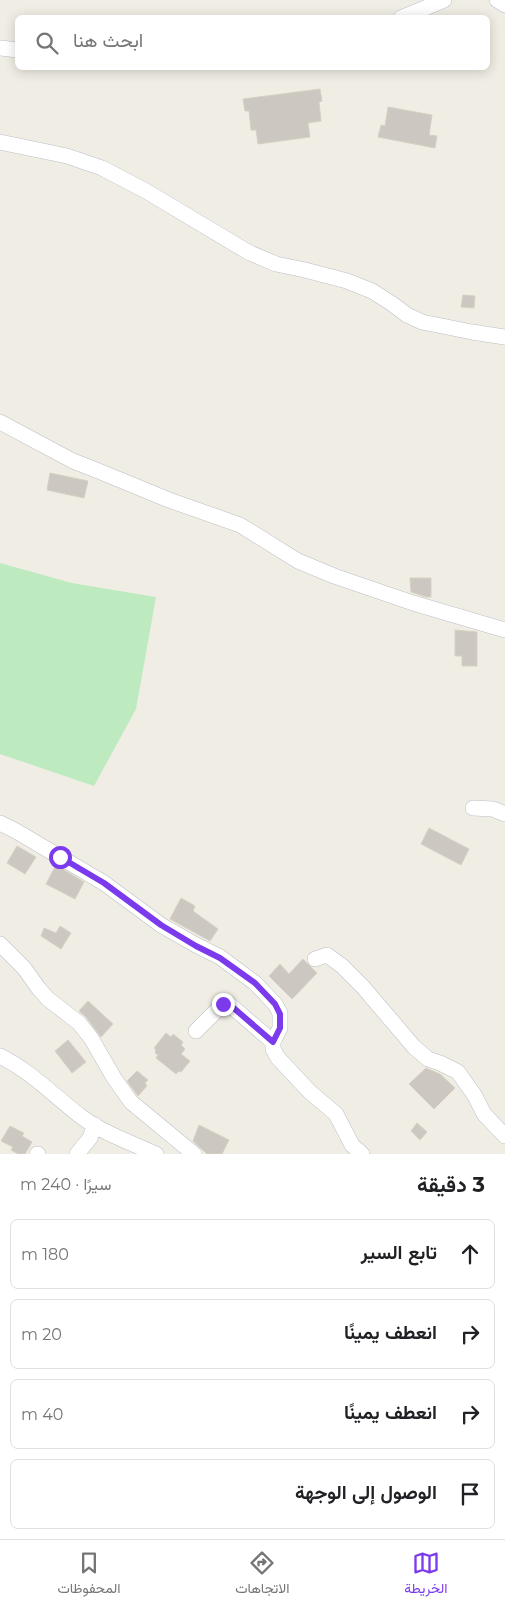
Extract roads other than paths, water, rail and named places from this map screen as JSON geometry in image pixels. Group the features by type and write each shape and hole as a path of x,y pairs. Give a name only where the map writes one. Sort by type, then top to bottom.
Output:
{"street":[{"path":"409,15 444,0"},
{"path":"497,0 505,5"},
{"path":"0,48 15,50"},
{"path":"0,142 67,156 102,168 146,191 248,252 276,264 348,281 372,291 407,315 422,322 505,337"},
{"path":"0,422 74,461 169,500 240,525 298,560 334,576 505,630"},
{"path":"474,808 493,809 505,814"},
{"path":"0,824 16,831 104,883 161,925 220,958 255,983 275,1004 280,1014 280,1028 273,1042 273,1049 278,1058 310,1092 336,1114 352,1144 362,1154"},
{"path":"0,944 24,968 48,999 79,1023 96,1045 114,1078 131,1102 194,1154"},
{"path":"315,959 327,955 342,966 363,987 414,1047 428,1059 458,1072 475,1096 484,1114 505,1136"},
{"path":"196,1031 223,1004 229,1004 273,1042"},
{"path":"0,1056 17,1065 95,1125 156,1154"},
{"path":"77,1154 90,1138 95,1125"}]}
